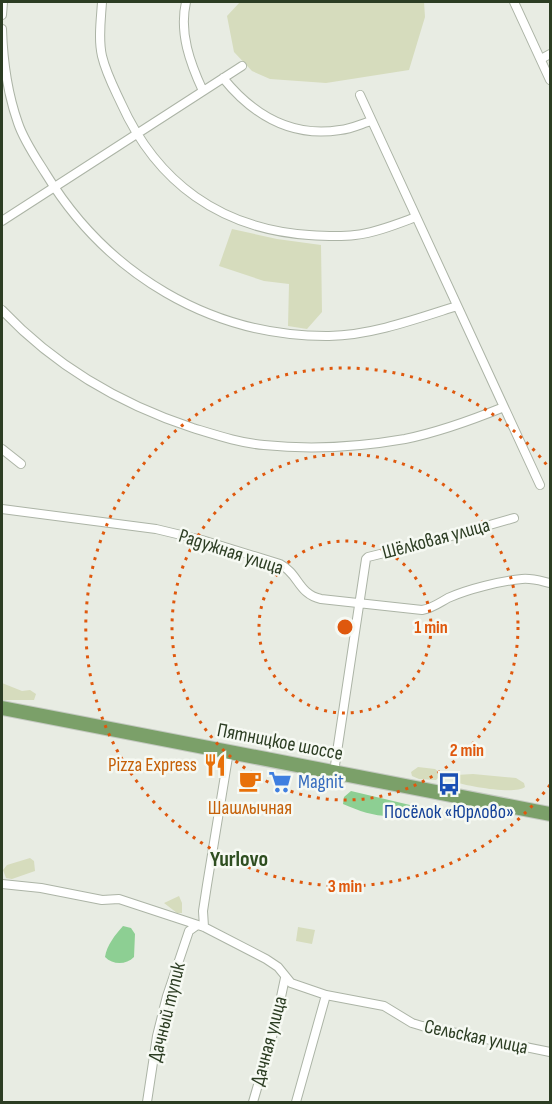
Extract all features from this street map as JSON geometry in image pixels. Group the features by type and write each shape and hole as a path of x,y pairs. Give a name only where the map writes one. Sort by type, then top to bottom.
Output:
{"main road":[{"name":"Пятницкое шоссе","path":"2,708 550,814"}],"street":[{"path":"2,15 3,2"},
{"path":"102,2 100,27 102,55 112,84 136,135 177,184 223,215 256,228 288,234 355,235 416,217"},
{"path":"186,2 184,36 189,59 203,91"},
{"path":"514,2 550,80"},
{"path":"2,29 9,92 18,125 54,187 75,216 100,244 126,268 158,288 197,309 232,322 278,332 330,336 371,330 457,306"},
{"path":"542,59 550,54"},
{"path":"2,221 242,66"},
{"path":"223,78 250,107 270,120 291,129 315,132 341,130 371,121"},
{"path":"360,95 540,485"},
{"path":"2,310 18,327 55,358 93,385 118,399 215,435 263,445 354,446 406,439 448,428 504,407"},
{"path":"2,449 21,464"},
{"name":"Радужная улица","path":"2,509 156,529 202,540 289,569 306,593 313,597 422,610 430,609 449,598 471,590 523,578 550,583"},
{"name":"Шёлковая улица","path":"358,602 364,563 368,557 514,518"},
{"path":"334,772 358,602"},
{"path":"200,926 229,751"},
{"name":"Сельская улица","path":"2,884 41,888 102,900 119,899 200,926 267,960 278,967 291,983 326,995 384,1006 412,1023 422,1026 550,1052"},
{"name":"Дачный тупик","path":"147,1102 157,1036 167,996 189,931 200,926"},
{"name":"Дачная улица","path":"253,1102 274,1030 285,978"},
{"path":"296,1102 326,995"}],"shaded area":[{"path":"240,2 424,2 425,17 409,70 326,83 270,79 252,71 234,52 227,16"},
{"path":"232,229 277,239 321,245 322,312 307,329 288,326 289,284 264,281 219,266"},
{"path":"2,683 22,691 30,690 36,694 34,700 2,700"},
{"path":"418,767 435,769 442,774 436,780 419,779 412,776 411,772"},
{"path":"473,774 516,778 524,783 525,787 512,790 491,789 455,782 453,778 456,775"},
{"path":"351,791 410,805 410,813 384,816 351,808 343,804 344,797"},
{"path":"30,858 34,861 35,871 12,879 6,878 3,870 7,865"},
{"path":"179,896 182,913 177,913 164,903"},
{"path":"123,926 131,928 135,934 134,957 127,962 116,963 105,957 109,944"},
{"path":"298,927 315,930 312,944 296,941"}],"place":[{"name":"Pizza Express","path":"215,765"},
{"name":"Шашлычная","path":"250,781"},
{"name":"Magnit","path":"280,782"},
{"name":"Посёлок «Юрлово»","path":"449,784"}],"district":[{"name":"Yurlovo","path":"239,859"}]}
